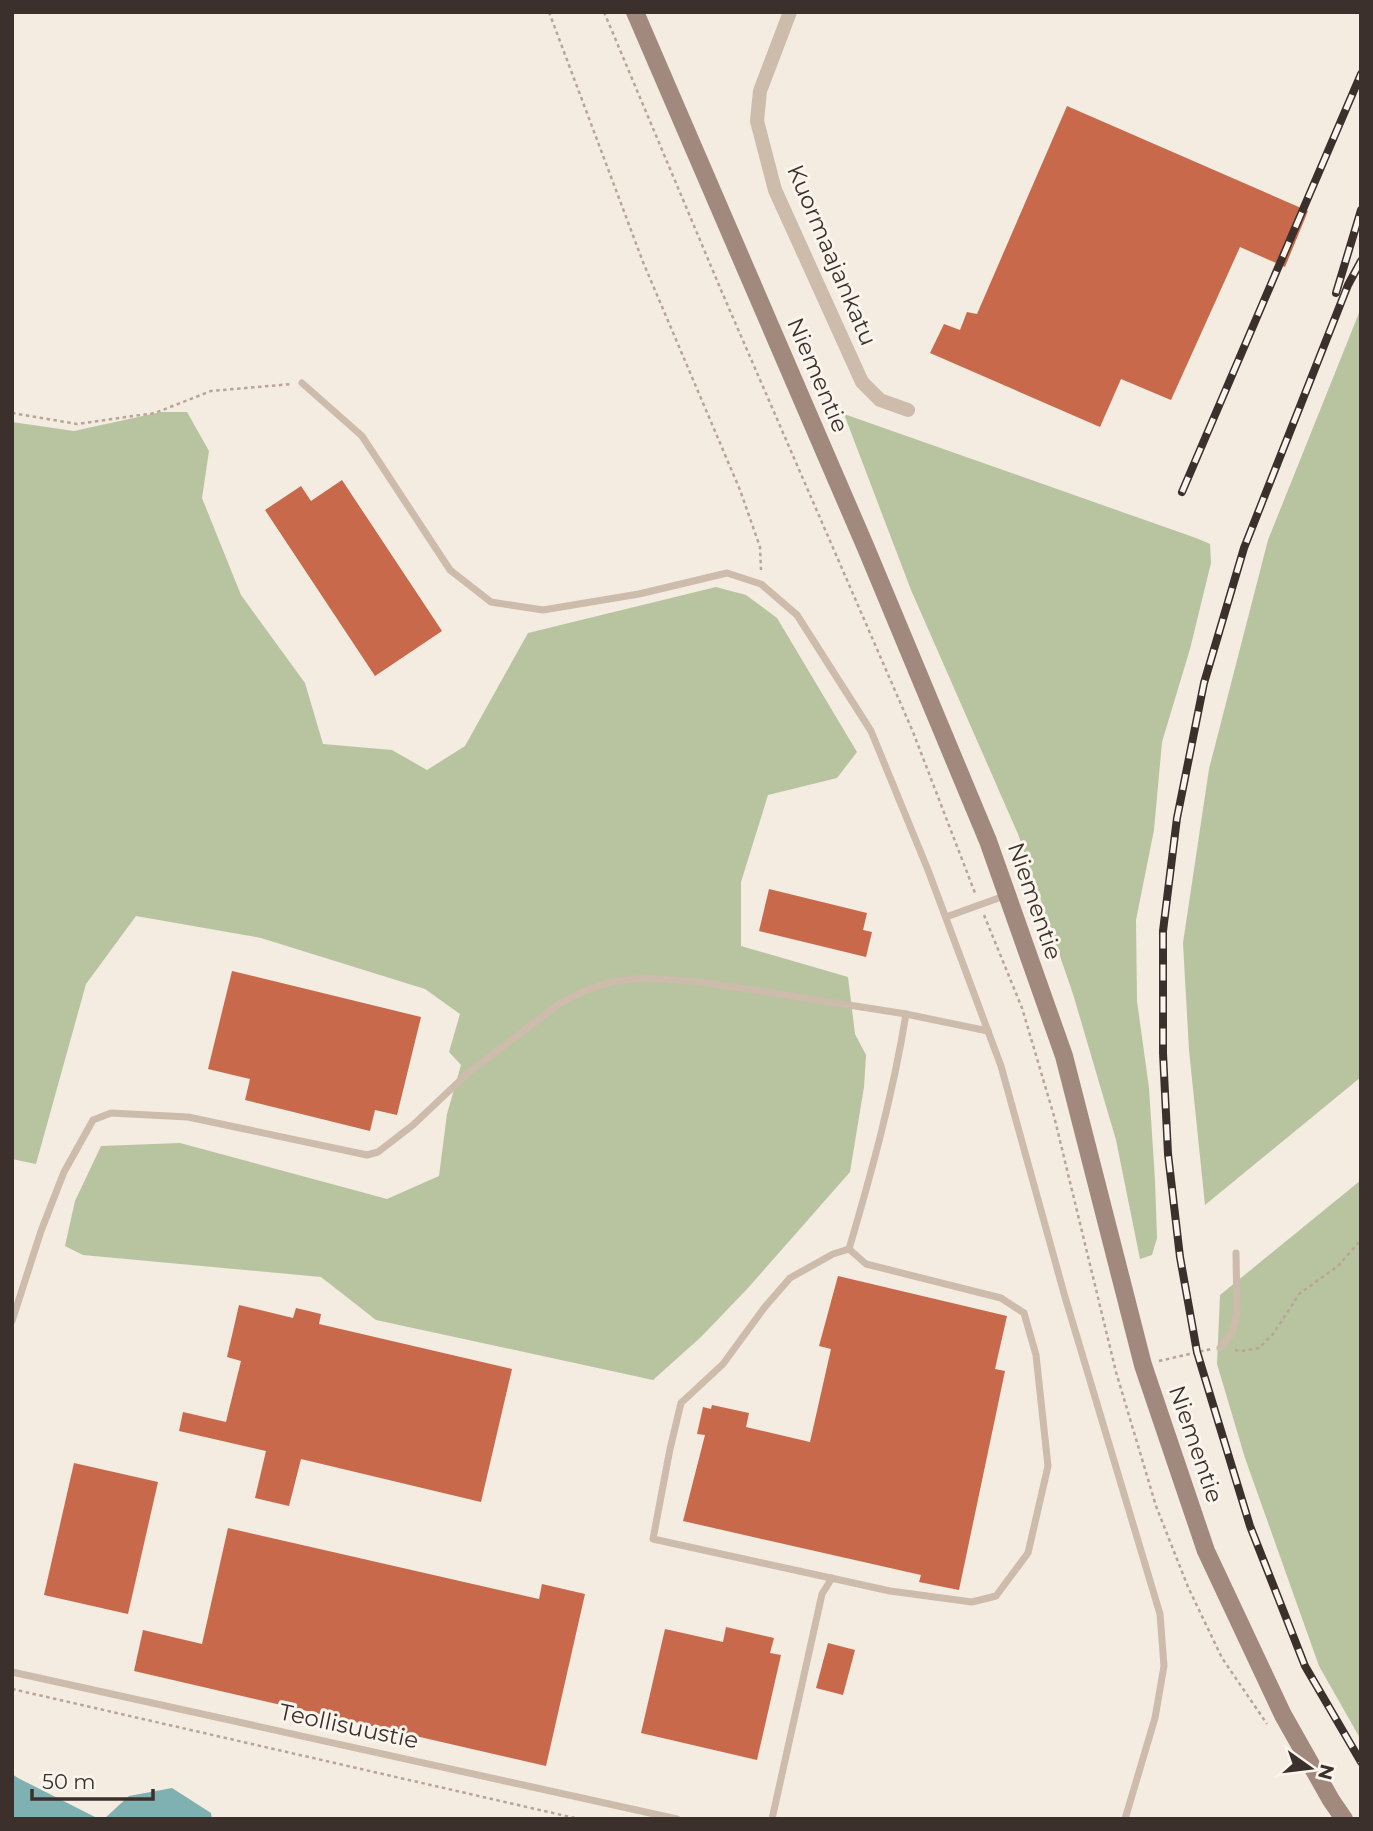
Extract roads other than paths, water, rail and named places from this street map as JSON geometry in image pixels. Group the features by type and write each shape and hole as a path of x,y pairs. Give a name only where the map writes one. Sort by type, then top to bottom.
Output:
{"main road":[{"name":"Niementie","path":"635,12 866,548 988,841 1064,1056 1143,1365 1206,1551 1283,1715 1344,1819"}],"street":[{"name":"Kuormaajankatu","path":"790,12 760,91 757,121 775,190 862,382 880,400 908,410"}],"lane":[{"path":"302,383 362,436 450,570 491,602 542,610 639,594 727,573 761,584 797,615 871,731 946,917 1001,1066 1065,1297 1160,1614 1164,1666 1154,1718 1125,1819"},
{"path":"946,917 1008,895"},
{"path":"12,1321 41,1231 64,1172 93,1121 111,1113 188,1117 367,1155 378,1152 413,1125 468,1073 559,1004 583,991 612,982 643,978 702,982 906,1014 988,1031"},
{"path":"849,1248 874,1164 897,1069 906,1014"},
{"path":"849,1248 866,1264 1002,1298 1024,1313 1036,1355 1048,1465 1028,1553 996,1596 972,1602 890,1591 653,1539 681,1403 723,1363 790,1278 849,1248"},
{"path":"1220,1348 1232,1332 1237,1314 1236,1253"},
{"path":"772,1819 822,1594 832,1578"},
{"name":"Teollisuustie","path":"12,1672 677,1819"}],"water":[{"path":"12,1774 18,1778 99,1819 12,1819"},
{"path":"172,1788 211,1813 212,1819 104,1819 129,1796"}],"railway":[{"path":"1182,492 1361,74"},
{"path":"1336,293 1361,210"},
{"path":"1361,261 1348,285 1244,548 1204,683 1177,818 1163,931 1163,1053 1168,1154 1180,1257 1197,1352 1250,1526 1305,1666 1361,1762"}]}
